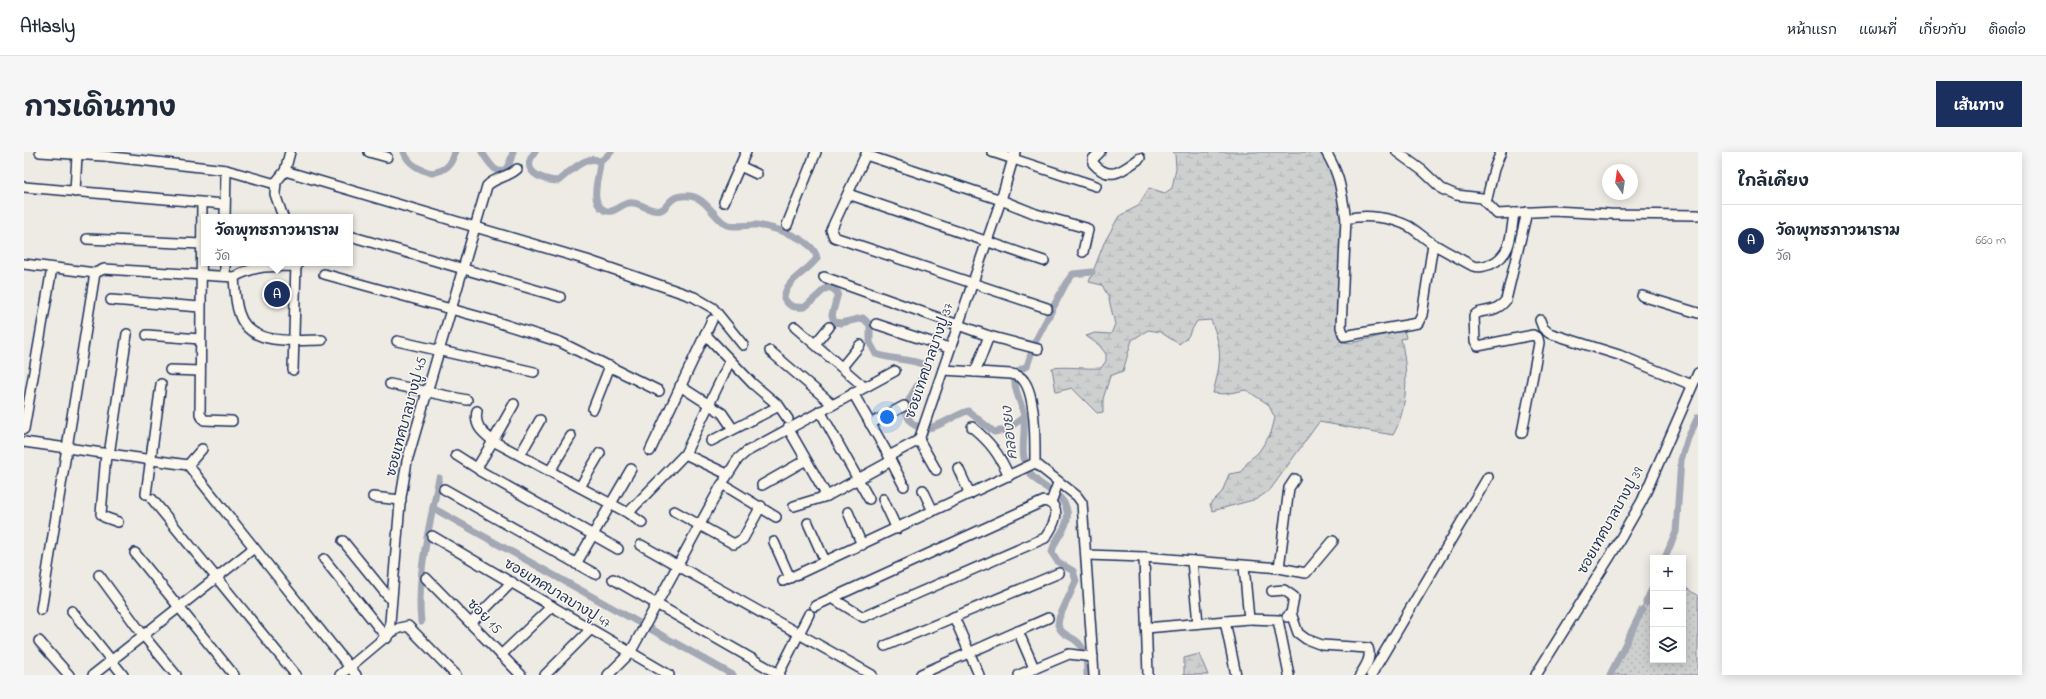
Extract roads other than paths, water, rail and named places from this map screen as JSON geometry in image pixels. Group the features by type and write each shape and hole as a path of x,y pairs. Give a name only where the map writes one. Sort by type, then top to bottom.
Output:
{"street":[{"path":"40,152 226,170 266,182 276,182"},
{"path":"282,214 275,194 276,182 285,171 290,152"},
{"path":"369,152 387,157"},
{"path":"724,202 746,152"},
{"path":"787,225 816,152"},
{"path":"992,152 1014,156 1096,186"},
{"path":"1100,152 1093,159 1093,163 1100,170 1107,173 1119,172 1140,158"},
{"path":"1326,152 1334,164 1340,182 1346,219 1340,327 1344,336 1418,323 1422,314 1433,244"},
{"path":"1398,152 1448,193 1464,197 1477,196 1497,214 1566,211 1610,214 1698,215"},
{"path":"1486,203 1494,169 1501,152"},
{"path":"1047,308 834,237 831,230 867,153 1001,200 1036,214 1086,228 1088,230 1083,252"},
{"path":"75,192 77,155"},
{"name":"ซอยเทศบาลบางปู 37","path":"794,506 827,496 859,479 919,440 1001,200 1014,156"},
{"path":"740,166 757,174"},
{"name":"ซอยเทศบาลบางปู 45","path":"388,636 401,500 407,461 487,186 491,182 510,175 517,169"},
{"path":"224,214 226,170"},
{"path":"285,171 587,260 694,297 713,308 742,345"},
{"path":"24,188 224,204"},
{"path":"848,194 1044,261"},
{"path":"202,203 202,214"},
{"path":"1522,433 1539,343 1538,338 1533,335 1478,346 1475,341 1474,316 1478,312 1499,308 1506,300 1527,212"},
{"path":"1346,219 1355,217 1386,218 1408,226 1433,244 1473,266 1479,267 1500,260 1508,250 1514,213"},
{"path":"353,237 560,296"},
{"path":"87,240 201,244"},
{"path":"24,264 95,273 104,269 202,276 230,276 249,269 263,266"},
{"path":"202,266 200,307 200,416 204,420 210,421 232,421"},
{"path":"226,266 230,276 239,316 249,329 259,337 294,340 322,340"},
{"path":"293,370 297,266"},
{"path":"24,428 52,268"},
{"path":"41,610 95,273"},
{"path":"324,274 487,319 560,342 659,391"},
{"path":"824,277 989,336 1035,349"},
{"path":"1642,296 1698,313"},
{"path":"111,300 200,307"},
{"path":"650,451 712,320"},
{"path":"1540,320 1543,328 1549,333 1619,355 1692,385"},
{"path":"876,324 950,348"},
{"path":"795,327 864,387"},
{"path":"816,344 828,327"},
{"path":"118,522 104,517 101,514 107,454 127,334"},
{"path":"705,334 753,384 780,406 806,460 827,496"},
{"path":"147,335 200,339"},
{"path":"974,372 989,336"},
{"path":"397,341 534,372"},
{"path":"842,367 860,345"},
{"path":"770,351 832,404"},
{"path":"628,513 685,454 730,361"},
{"path":"593,409 610,366"},
{"path":"170,370 200,371"},
{"path":"832,598 863,616 1045,538 1053,527 1056,512 1054,506 1054,493 1031,465 1032,407 1026,385 1015,375 943,370"},
{"path":"608,675 630,653 727,474 738,459 788,424 820,411 895,371"},
{"name":"ซอยเทศบาลบางปู 39","path":"1536,675 1614,550 1642,501 1698,373"},
{"path":"161,384 151,460 149,496 296,675"},
{"path":"390,384 467,400"},
{"path":"680,386 722,413 733,429"},
{"path":"854,393 904,486"},
{"path":"478,469 478,466 514,404"},
{"path":"711,441 780,406"},
{"path":"870,424 904,406"},
{"path":"477,411 476,422 478,427 493,441 628,513 642,523"},
{"path":"820,411 859,479 869,500"},
{"path":"520,455 540,420"},
{"path":"972,427 992,446 1009,476"},
{"path":"550,471 570,436"},
{"path":"919,440 936,470"},
{"path":"24,442 188,465 356,675"},
{"path":"188,465 202,449"},
{"path":"580,487 600,453"},
{"path":"456,454 478,469 618,549"},
{"path":"685,454 727,474"},
{"path":"762,485 806,460"},
{"path":"774,542 786,580 1031,465"},
{"path":"958,468 970,494"},
{"path":"576,564 631,469"},
{"path":"1371,675 1488,477"},
{"path":"1279,568 1289,488 1295,479"},
{"path":"722,484 776,516"},
{"path":"444,489 595,574"},
{"path":"923,490 933,512"},
{"path":"815,606 1044,501 1054,493 1077,496 1082,503 1087,555 1094,675"},
{"path":"373,497 401,500"},
{"path":"883,499 897,529"},
{"path":"674,511 730,543 738,543 761,506"},
{"path":"848,512 862,545"},
{"path":"808,522 825,561"},
{"name":"ซอยเทศบาลบางปู 47","path":"432,536 669,675"},
{"path":"343,541 392,600"},
{"path":"1087,555 1144,557 1279,568 1307,572 1333,541"},
{"path":"641,545 872,675"},
{"path":"93,675 216,576 254,548"},
{"path":"135,553 234,675"},
{"path":"1144,557 1148,675"},
{"path":"324,558 388,636"},
{"path":"1192,561 1198,623"},
{"path":"1244,566 1249,619"},
{"path":"885,646 1059,573"},
{"path":"99,575 143,635 176,675"},
{"name":"ซอย 15","path":"426,578 521,675"},
{"path":"613,579 779,675 809,614"},
{"path":"471,623 512,582"},
{"path":"1146,628 1249,619 1278,620 1288,616 1295,599 1293,595 1284,590 1272,591"},
{"path":"501,655 552,606"},
{"path":"72,611 123,675"},
{"path":"1290,613 1298,633 1306,639 1322,645 1368,648 1370,653 1368,662 1360,675"},
{"path":"954,617 979,675"},
{"path":"921,674 1048,618"},
{"path":"1278,620 1289,675"},
{"path":"1225,621 1236,675"},
{"path":"340,675 399,628 408,626 456,675"},
{"path":"545,675 590,630"},
{"path":"1018,631 1034,668"},
{"path":"39,641 69,675"},
{"path":"1019,675 1065,655 1092,657"}],"waterway":[{"path":"404,152 411,163 432,173 447,167 452,161 455,152"},
{"path":"482,152 491,165 499,171 503,171 506,168 510,162 513,152"},
{"path":"535,152 529,164 531,169 539,176 551,180 558,181 579,165 590,160 600,162 596,195 599,206 604,210 611,211 629,203 637,204 652,210 661,210 674,198 686,196 693,197 705,203 724,223 728,225 757,225 783,231 808,245 814,251 817,258 789,285 784,298 792,306 805,307 826,288 832,288 838,293 832,315 834,322 841,323 863,318 870,325 870,343 876,354 913,361 925,365 921,380 908,402 908,417 916,426 920,428 933,427 968,411 994,432 1006,430 1024,417"},
{"path":"600,162 611,152"},
{"name":"คลองยง","path":"1087,675 1086,660 1082,647 1079,643 1063,632 1058,625 1059,618 1076,581 1073,571 1058,562 1052,553 1055,543 1066,523 1067,511 1061,499 1034,478 1026,466 1023,453 1024,417 1015,388 1015,383 1018,372 1027,366 1035,342 1066,283 1073,274 1092,272"},
{"path":"1666,555 1676,532 1681,460 1688,438 1698,417"},
{"path":"421,622 420,586 422,568 439,478"},
{"path":"433,508 733,675"},
{"path":"1646,602 1651,591"},
{"path":"1610,675 1642,610"}],"place":[{"name":"วัดพุทธภาวนาราม","path":"277,294"}]}
